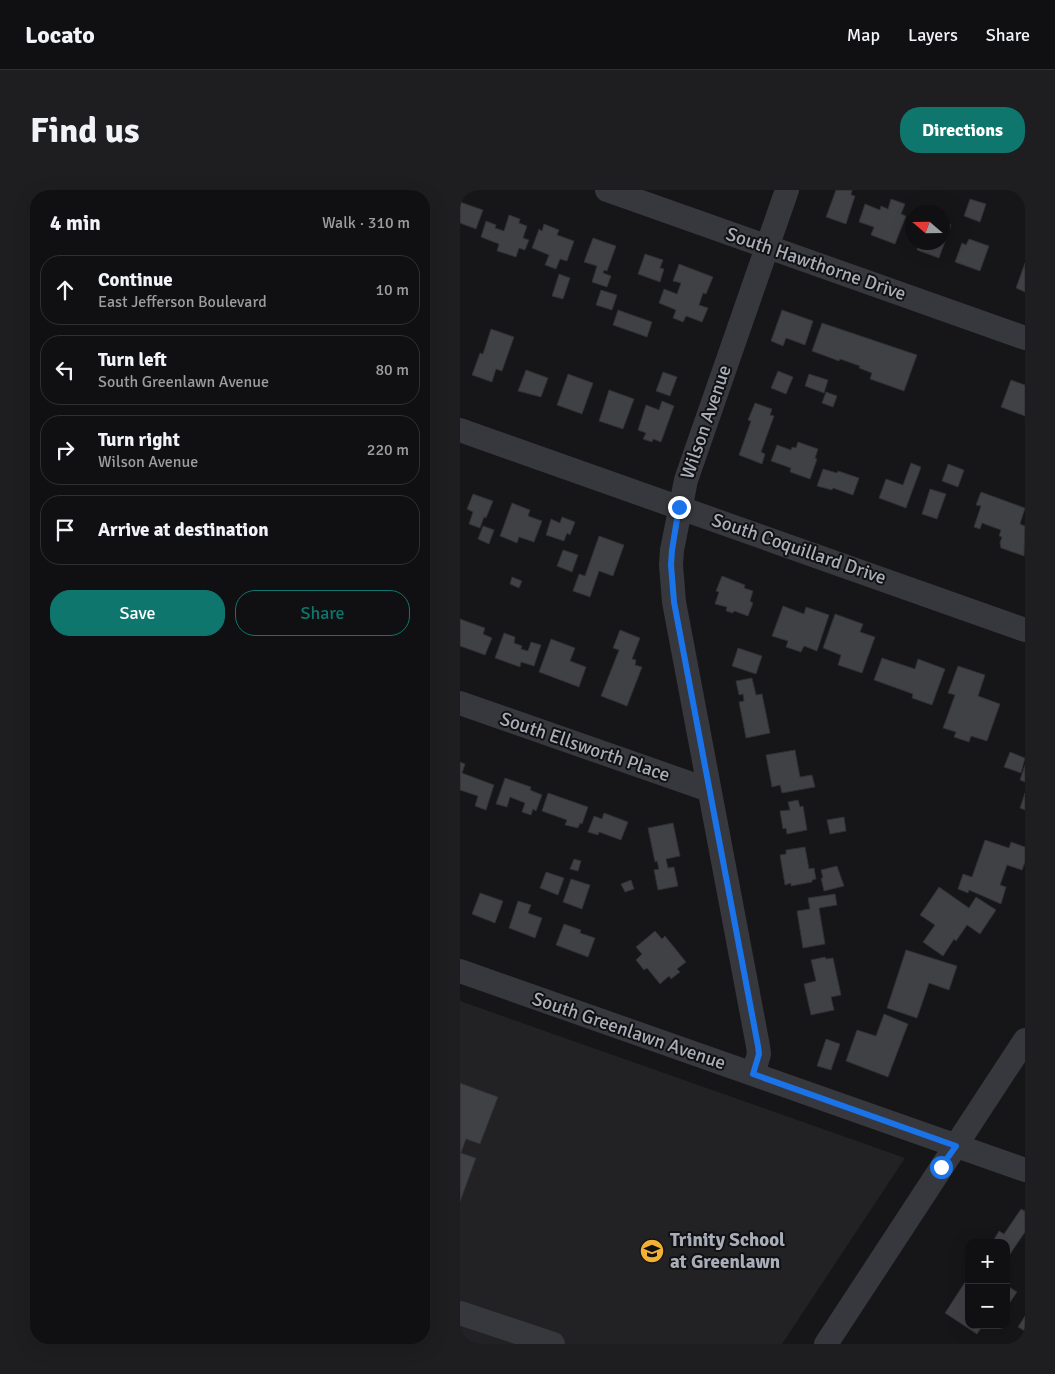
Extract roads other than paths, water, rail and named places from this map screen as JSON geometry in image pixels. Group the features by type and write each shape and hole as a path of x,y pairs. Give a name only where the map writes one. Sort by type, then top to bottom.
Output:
{"street":[{"name":"South Hawthorne Drive","path":"606,190 1025,338"},
{"name":"Wilson Avenue","path":"753,1074 759,1054 758,1046 674,602 672,558 679,507 686,480 787,190"},
{"name":"South Coquillard Drive","path":"460,430 1025,630"},
{"name":"South Ellsworth Place","path":"460,704 709,790"},
{"name":"South Greenlawn Avenue","path":"460,971 1025,1170"},
{"path":"826,1344 1025,1040"},
{"path":"460,1313 553,1344"}],"place":[{"name":"Trinity School at Greenlawn","path":"652,1251"}]}
